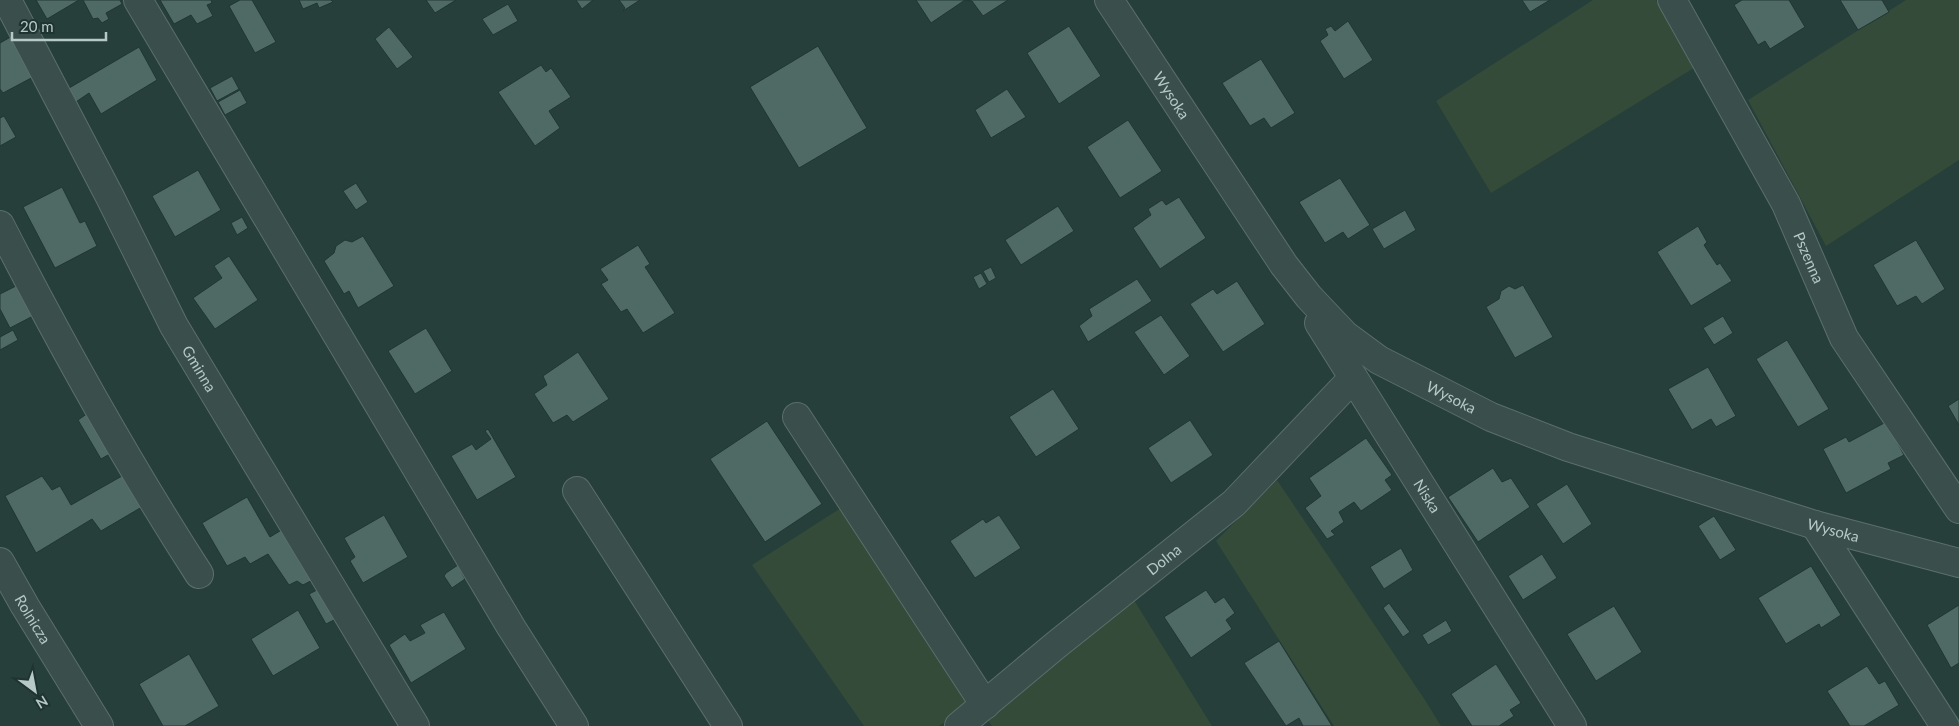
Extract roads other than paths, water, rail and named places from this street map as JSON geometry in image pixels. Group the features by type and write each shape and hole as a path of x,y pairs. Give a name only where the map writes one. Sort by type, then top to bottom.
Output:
{"street":[{"name":"Gminna","path":"7,0 110,196 174,326 415,726"},
{"path":"138,0 511,627 574,726"},
{"name":"Wysoka","path":"1108,0 1284,265 1309,297 1345,335 1379,360 1491,417 1568,447 1815,525 1959,562"},
{"name":"Pszenna","path":"1672,0 1786,204 1844,338 1959,508"},
{"path":"0,225 53,326 160,514 199,574"},
{"name":"Niska","path":"1284,265 1572,726"},
{"name":"Dolna","path":"959,726 1234,503 1353,378"},
{"path":"797,417 984,705"},
{"path":"577,491 728,726"},
{"path":"1815,525 1945,726"},
{"name":"Rolnicza","path":"0,562 99,726"}]}
